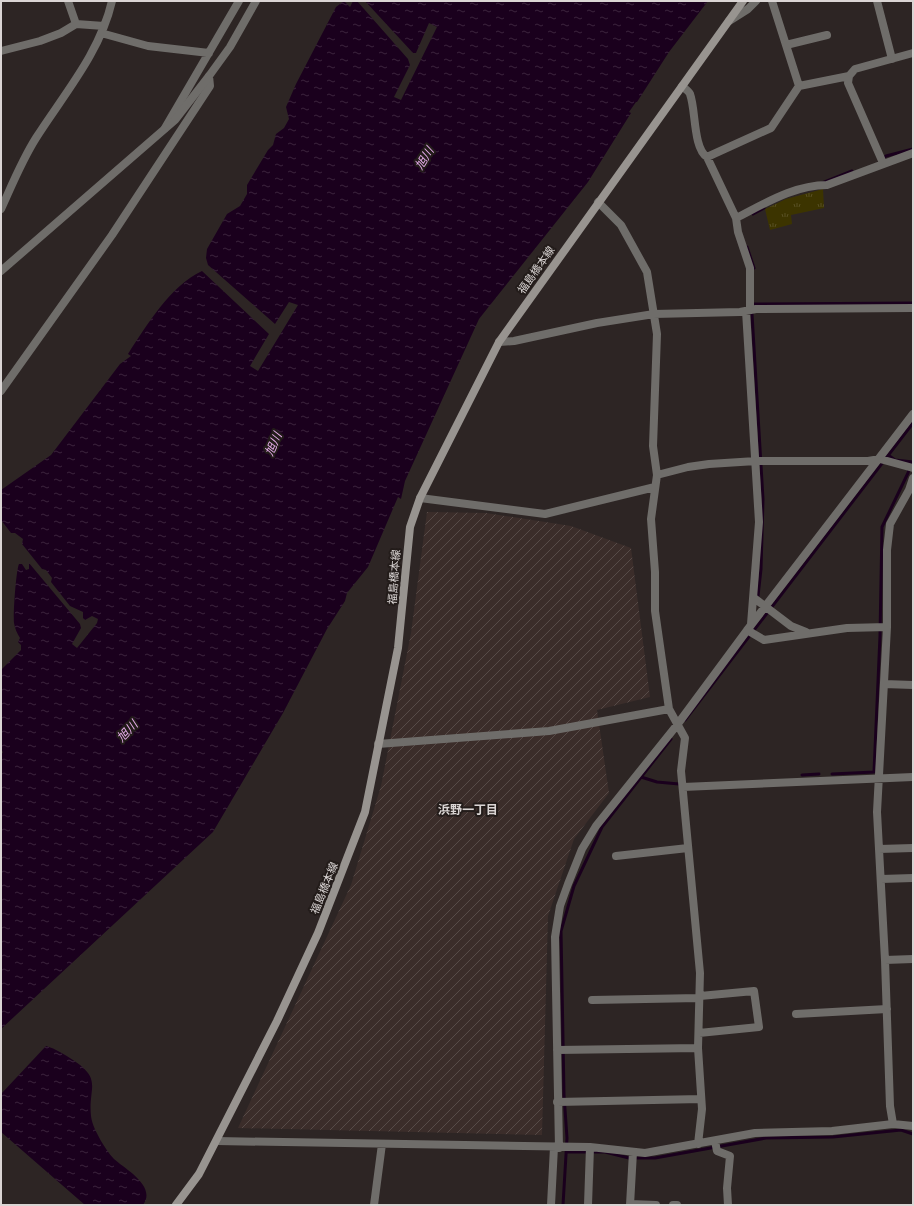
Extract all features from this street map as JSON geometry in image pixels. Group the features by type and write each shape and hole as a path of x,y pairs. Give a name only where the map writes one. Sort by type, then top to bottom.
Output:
{"main road":[{"name":"福島橋本線","path":"176,1205 199,1174 277,1021 318,933 365,812 398,648 410,527 420,498 499,342 726,22 743,1"}],"street":[{"path":"68,1 76,24"},
{"path":"1,209 36,139 90,55 102,30 112,1"},
{"path":"163,131 239,1"},
{"path":"1,271 174,120 230,47 256,1"},
{"path":"726,22 748,9 756,1"},
{"path":"772,1 799,86"},
{"path":"877,1 892,59"},
{"path":"1,51 40,42 61,33 76,24 102,30 148,46 209,54"},
{"path":"786,45 827,34"},
{"path":"882,161 848,84 849,76 855,69 913,53"},
{"path":"1,391 112,234 210,86 209,76"},
{"path":"707,157 771,128 799,86 849,76"},
{"path":"682,86 690,93 700,144 736,218 738,232 750,268 748,310 758,461 759,522 754,598 749,629"},
{"path":"736,218 783,194 820,185 827,185 882,161 913,153"},
{"path":"598,202 621,225 647,272 657,334 653,446 657,475 651,519 655,572 655,611 669,709 684,738 682,771 683,787 700,973 698,1048 701,1099 698,1144"},
{"path":"499,342 514,342 597,323 654,314 748,310 913,308"},
{"path":"551,1205 561,1147 558,1102 561,1050 555,937 560,906 582,849 596,826 679,729 749,629 882,460 913,414"},
{"path":"657,475 688,467 758,461 882,460 911,468"},
{"path":"893,1124 890,1106 885,960 877,812 884,684 883,627 890,524 909,490 913,478"},
{"path":"420,498 545,514 655,487"},
{"path":"754,598 791,626 809,633"},
{"path":"749,629 756,637 764,640 775,640 809,633 847,628 883,627"},
{"path":"884,684 913,685"},
{"path":"378,744 550,731 669,709"},
{"path":"683,787 913,777"},
{"path":"616,856 688,848"},
{"path":"879,849 913,848"},
{"path":"880,879 913,878"},
{"path":"885,960 913,958"},
{"path":"592,1000 700,997 754,990 759,1027 699,1033"},
{"path":"796,1014 887,1010"},
{"path":"561,1050 698,1048"},
{"path":"558,1102 701,1099"},
{"path":"217,1141 561,1147 633,1157 645,1153 698,1144 716,1146 755,1133 832,1131 893,1124 913,1126"},
{"path":"374,1205 382,1144"},
{"path":"716,1146 730,1156 727,1188 728,1205"},
{"path":"588,1205 590,1150"},
{"path":"633,1157 630,1204 656,1205"}],"shaded area":[{"path":"427,512 486,513 571,526 631,548 650,697 597,710 609,793 574,839 548,916 542,1135 238,1128 351,885 381,786 411,633"}],"green space":[{"path":"823,189 824,208 791,215 792,224 770,230 765,209 786,199"}],"water":[{"name":"旭川","path":"344,1 350,7 353,1 357,1 408,59 410,65 394,97 401,100 437,27 429,23 416,53 413,53 365,1 708,1 669,52 629,112 631,113 588,182 479,319 405,481 401,499 398,497 368,567 347,593 345,601 327,629 283,713 213,832 1,1029 1,755 3,752 1,750 1,670 21,650 21,645 18,642 20,638 14,623 14,602 19,564 22,564 26,570 29,569 29,563 80,624 81,628 72,644 77,648 97,623 98,619 92,616 85,620 83,618 83,612 70,606 51,582 52,578 46,570 42,569 22,544 23,539 15,533 11,533 1,520 1,490 51,455 120,364 131,356 128,354 160,307 180,286 191,277 202,271 269,334 250,366 258,371 298,305 289,302 275,324 208,265 206,258 207,249 227,214 240,206 247,194 247,185 268,150 273,145 276,134 284,128 289,119 286,107 296,84 336,7"},
{"path":"46,1046 57,1050 70,1058 88,1073 92,1085 91,1116 94,1126 101,1141 112,1157 132,1173 143,1185 146,1191 146,1198 143,1205 85,1205 1,1132 1,1094"}],"waterway":[{"path":"882,160 886,156 913,149"},
{"path":"822,183 852,171"},
{"path":"753,214 764,208"},
{"path":"747,247 754,268"},
{"path":"753,306 753,304 913,303"},
{"path":"752,314 763,499 761,569 758,596"},
{"path":"685,720 913,423"},
{"path":"888,455 895,460 913,462"},
{"path":"832,774 874,772 880,636 882,527 908,473 911,462"},
{"path":"563,1205 567,1138 564,1095 561,931 574,886 602,827 671,739"},
{"path":"802,775 819,774"},
{"path":"641,777 657,782 679,784"},
{"path":"566,1152 605,1152 629,1158 655,1158 766,1138 833,1137 901,1130 913,1134"}],"district":[{"name":"浜野一丁目","path":"468,809"}]}
